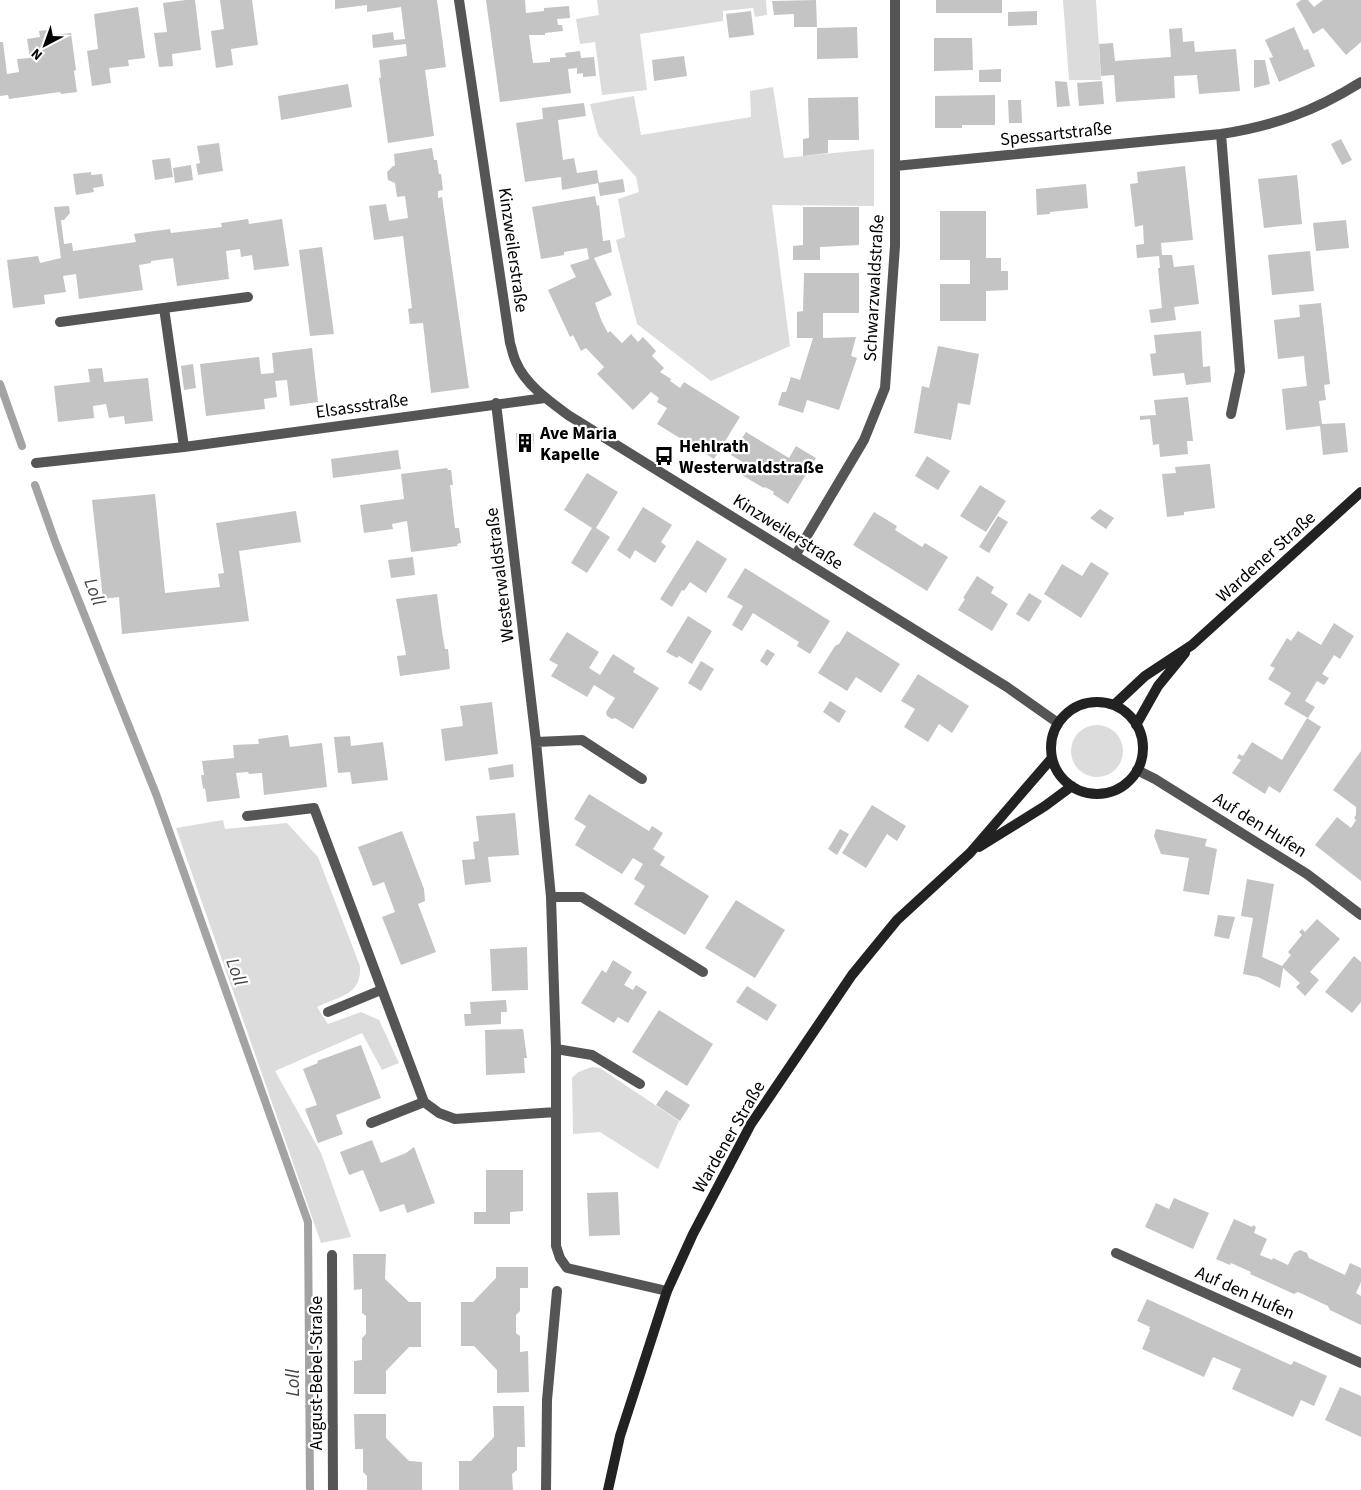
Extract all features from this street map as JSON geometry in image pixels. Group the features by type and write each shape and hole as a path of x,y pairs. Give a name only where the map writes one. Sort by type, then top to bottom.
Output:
{"street":[{"name":"Kinzweilerstraße","path":"459,0 510,343 516,363 528,380 545,398 568,415 1007,687 1058,723"},
{"name":"Schwarzwaldstraße","path":"796,556 864,440 885,388 895,246 895,0"},
{"name":"Spessartstraße","path":"895,166 1248,130 1280,122 1312,109 1361,82"},
{"path":"1221,134 1240,371 1231,414"},
{"path":"60,322 248,297"},
{"path":"164,308 184,447"},
{"name":"Elsassstraße","path":"36,463 184,447 496,403 545,398"},
{"name":"Westerwaldstraße","path":"496,403 536,742 551,897 556,1050 556,1246 560,1258 567,1268 667,1291"},
{"name":"Wardener Straße","path":"1136,724 1158,686 1192,645 1361,492"},
{"name":"Wardener Straße","path":"1114,705 1145,676 1192,645"},
{"path":"1098,702 1114,705 1127,713 1136,724 1142,740 1142,755 1137,770 1119,788 1106,793 1088,793 1062,779 1056,769 1050,746 1053,734 1058,723 1069,711 1082,704 1098,702"},
{"path":"536,742 582,740 642,779"},
{"name":"Wardener Straße","path":"608,1490 620,1436 667,1291 693,1234 751,1124 847,983 897,920 970,853 1052,758"},
{"name":"Auf den Hufen","path":"1137,770 1155,779 1308,874 1361,915"},
{"name":"Wardener Straße","path":"970,853 1045,806 1072,786"},
{"path":"247,816 314,808 424,1102 439,1113 455,1119 556,1112"},
{"path":"551,897 582,897 703,972"},
{"path":"328,1012 382,990"},
{"path":"556,1050 592,1055 640,1084"},
{"path":"371,1123 424,1102"},
{"name":"Auf den Hufen","path":"1116,1254 1361,1362"},
{"name":"August-Bebel-Straße","path":"332,1255 333,1490"},
{"path":"546,1490 547,1400 557,1291"}],"shaded area":[{"path":"597,0 766,0 767,15 755,17 753,8 723,11 723,21 640,34 647,90 602,95 595,42 580,44 576,19 599,15"},
{"path":"1063,0 1096,0 1101,80 1069,80"},
{"path":"773,87 784,158 874,149 874,206 772,205 790,346 711,381 637,324 616,240 625,237 618,199 639,192 636,177 598,135 590,104 634,96 641,135 751,117 750,91"},
{"path":"1097,725 1107,727 1115,733 1121,741 1123,751 1121,761 1115,769 1107,775 1097,777 1087,775 1079,769 1073,761 1071,751 1073,741 1079,733 1087,727"},
{"path":"223,820 225,829 287,823 318,857 360,966 360,976 357,984 347,994 317,1007 328,1024 361,1012 379,1020 399,1063 382,1070 362,1033 275,1071 321,1153 351,1237 321,1243 176,828"},
{"path":"592,1067 600,1068 679,1121 658,1169 600,1132 573,1134 572,1078 578,1072"}],"building":[{"path":"195,0 201,50 172,54 173,66 159,67 154,33 167,32 163,3"},
{"path":"220,0 252,0 258,45 231,49 233,65 216,68 211,31 224,29"},
{"path":"335,0 437,0 446,67 425,70 434,136 388,143 379,78 381,78 379,60 407,56 406,44 373,48 372,35 393,32 394,40 405,39 401,7 367,12 367,5 335,9"},
{"path":"486,0 525,0 526,13 544,11 544,8 569,6 570,18 557,19 558,25 562,25 563,31 545,33 545,35 529,35 533,63 550,62 550,58 566,57 565,53 580,51 581,58 594,57 596,76 583,77 583,73 577,74 577,68 568,69 571,93 500,102"},
{"path":"816,0 817,27 794,27 794,14 774,15 772,1"},
{"path":"936,0 1002,0 1002,13 936,13"},
{"path":"1301,0 1308,0 1314,7 1323,0 1361,0 1361,42 1346,55 1323,28 1313,34 1296,4"},
{"path":"138,7 145,58 128,60 129,66 109,68 111,83 92,86 87,51 98,49 94,14"},
{"path":"751,11 754,35 729,38 726,14"},
{"path":"1037,11 1037,25 1008,26 1008,12"},
{"path":"857,27 858,58 817,59 817,28"},
{"path":"1294,27 1304,50 1308,49 1315,66 1279,82 1269,58 1273,57 1265,40"},
{"path":"1182,28 1183,42 1194,41 1195,52 1236,49 1240,91 1199,94 1197,75 1174,76 1175,98 1116,102 1114,75 1101,76 1099,44 1113,43 1115,61 1171,57 1169,29"},
{"path":"53,29 54,35 71,33 77,92 61,94 60,92 9,99 8,95 0,96 0,42 3,42 7,74 19,72 17,59 30,58 27,39 40,37 39,31"},
{"path":"934,38 972,38 973,70 934,71"},
{"path":"684,56 687,76 654,81 652,60"},
{"path":"1254,60 1265,60 1270,84 1254,88"},
{"path":"1001,69 1001,82 979,82 979,70"},
{"path":"1055,81 1067,82 1070,106 1057,107"},
{"path":"1102,81 1104,104 1079,106 1077,83"},
{"path":"348,84 352,107 281,120 278,96"},
{"path":"995,95 995,125 962,125 962,128 935,128 935,96"},
{"path":"858,97 859,140 828,140 828,153 803,156 803,139 809,138 808,98"},
{"path":"1008,100 1021,100 1022,123 1009,123"},
{"path":"584,103 586,116 558,120 563,160 574,158 577,173 597,170 599,183 562,190 561,177 525,182 516,123 543,119 542,108"},
{"path":"1341,139 1352,160 1342,165 1331,144"},
{"path":"219,143 223,171 198,175 196,164 200,163 197,146"},
{"path":"432,148 434,160 437,160 439,174 441,174 443,190 438,191 438,198 442,197 469,388 431,393 423,323 410,324 408,309 412,308 403,236 374,240 369,206 386,204 389,221 408,218 405,196 397,197 395,183 388,180 387,172 395,166 394,154"},
{"path":"170,158 173,177 155,180 152,160"},
{"path":"191,165 193,180 175,183 173,168"},
{"path":"1185,166 1193,240 1161,243 1162,255 1172,255 1174,267 1194,265 1199,304 1174,307 1176,320 1151,323 1149,310 1162,308 1158,268 1160,268 1159,256 1137,258 1136,245 1144,244 1143,225 1135,227 1130,184 1138,183 1137,172"},
{"path":"91,172 91,175 102,174 104,186 93,188 94,192 76,195 73,174"},
{"path":"1297,175 1302,224 1264,228 1258,179"},
{"path":"623,179 625,192 600,196 598,183"},
{"path":"1086,184 1088,208 1037,215 1036,189"},
{"path":"595,196 597,206 599,205 603,241 610,240 612,252 594,258 612,295 595,303 602,322 608,333 610,331 622,343 631,334 638,342 643,337 656,351 652,356 664,368 660,372 671,379 670,381 680,388 684,382 740,417 714,459 657,424 667,408 657,402 659,398 651,392 633,410 597,374 604,367 586,348 581,351 573,335 570,337 548,290 576,277 570,265 589,259 587,248 541,259 532,207"},
{"path":"69,206 70,213 64,220 61,220 64,244 72,243 73,251 136,242 134,234 147,232 170,229 171,233 222,227 221,223 248,219 249,224 282,219 289,266 254,270 252,255 241,257 240,249 226,251 229,279 177,286 173,258 151,261 151,263 139,265 143,290 79,299 76,274 63,276 66,292 44,295 45,304 13,308 7,260 38,256 40,263 61,258 54,207"},
{"path":"803,207 859,207 859,245 820,247 820,260 793,260 793,246 803,245"},
{"path":"940,211 986,211 986,258 1001,258 1001,271 1008,271 1008,290 986,291 986,321 940,321 940,284 970,284 970,260 940,260"},
{"path":"1346,220 1349,248 1316,251 1313,223"},
{"path":"322,247 334,334 310,336 299,250"},
{"path":"1310,251 1314,291 1272,295 1268,255"},
{"path":"804,273 859,273 859,313 823,313 823,338 856,337 851,356 857,358 839,410 807,400 803,413 778,405 782,392 786,392 791,377 800,380 813,338 797,338 797,312 803,311"},
{"path":"1321,303 1330,384 1324,385 1326,400 1319,401 1322,424 1345,423 1348,452 1323,455 1320,426 1286,430 1282,389 1307,386 1304,356 1278,359 1274,320 1300,317 1299,305"},
{"path":"1201,331 1203,367 1210,366 1211,382 1186,385 1184,373 1153,376 1150,354 1156,353 1154,335"},
{"path":"938,346 979,354 970,405 958,403 951,440 914,433 922,386 929,388"},
{"path":"312,348 318,402 290,406 287,380 275,381 277,397 264,399 265,409 206,416 200,364 259,357 261,374 274,373 272,353"},
{"path":"193,364 196,388 184,390 181,366"},
{"path":"102,368 104,382 148,378 153,421 125,424 124,416 109,418 106,404 93,406 94,418 58,422 54,386 90,382 88,369"},
{"path":"1188,397 1193,441 1187,441 1188,454 1160,457 1159,444 1153,445 1150,419 1140,420 1140,416 1156,415 1154,400"},
{"path":"746,432 789,458 796,446 816,458 788,504 773,494 774,492 740,474 746,464 731,455"},
{"name":"Ave Maria Kapelle","path":"516,433 534,433 533,451 517,451"},
{"path":"398,450 401,469 333,478 331,459"},
{"path":"927,456 950,471 938,490 915,476"},
{"path":"1210,464 1215,508 1184,512 1184,515 1167,517 1162,474 1176,473 1175,467"},
{"path":"447,468 451,470 453,485 450,485 455,528 459,528 461,543 457,544 458,546 411,552 407,521 392,524 393,529 364,533 360,505 404,499 401,474"},
{"path":"587,473 618,492 596,528 610,537 587,573 571,563 592,528 564,510"},
{"path":"980,485 1006,501 986,532 960,516"},
{"path":"155,494 165,593 220,587 218,574 224,573 216,523 296,511 301,542 239,551 249,621 122,634 119,597 103,599 92,500"},
{"path":"643,507 672,525 661,542 666,546 655,563 635,550 630,559 617,550"},
{"path":"1100,509 1114,518 1106,529 1090,518"},
{"path":"874,512 897,526 895,530 922,547 925,543 948,557 927,591 853,545"},
{"path":"998,516 1008,522 989,553 979,547"},
{"path":"697,540 727,559 706,593 690,582 684,591 682,590 672,607 660,599"},
{"path":"413,557 415,575 391,578 388,560"},
{"path":"1091,562 1109,573 1081,618 1044,594 1062,564 1082,576"},
{"path":"745,568 830,621 810,654 797,646 799,642 753,613 742,631 732,625 743,606 727,597"},
{"path":"977,576 994,587 991,593 1008,604 992,631 958,610"},
{"path":"1029,593 1042,601 1029,622 1016,614"},
{"path":"437,594 445,649 448,649 450,669 400,676 397,656 406,655 396,599"},
{"path":"688,616 712,631 692,664 679,656 677,658 666,652"},
{"path":"1334,623 1354,636 1340,659 1334,655 1322,674 1329,678 1324,685 1317,681 1305,701 1315,707 1308,718 1284,704 1291,693 1268,679 1275,668 1270,666 1287,638 1291,641 1298,631 1321,645"},
{"path":"847,631 900,664 881,693 856,677 847,691 818,673"},
{"path":"567,632 599,652 589,668 600,675 613,654 635,668 633,672 659,688 633,729 615,718 612,719 607,716 606,712 615,698 594,685 587,697 551,676 558,665 549,660"},
{"path":"767,649 775,654 767,666 760,661"},
{"path":"701,661 714,669 701,691 688,683"},
{"path":"918,674 969,706 952,733 939,724 928,742 904,727 915,709 901,701"},
{"path":"830,701 846,711 839,723 823,712"},
{"path":"492,702 498,754 445,761 441,729 463,726 460,706"},
{"path":"1307,718 1321,727 1280,793 1269,786 1265,794 1232,773 1241,760 1237,758 1239,754 1243,756 1252,742 1282,760"},
{"path":"288,735 290,747 322,743 327,787 264,795 262,773 236,773 240,798 207,802 201,775 204,775 202,761 234,758 233,745 259,744 258,739"},
{"path":"350,736 351,746 383,742 388,780 352,784 350,772 338,773 334,737"},
{"path":"1361,751 1361,881 1315,845 1337,817 1351,828 1356,820 1354,818 1356,807 1333,790"},
{"path":"513,764 514,777 490,780 488,768"},
{"path":"589,794 649,831 652,826 663,833 653,849 665,857 660,865 709,896 685,935 634,904 645,886 634,879 643,864 633,858 622,874 575,845 586,826 574,819"},
{"path":"872,805 906,826 897,841 887,834 866,868 842,853"},
{"path":"515,813 519,855 488,857 491,882 465,885 462,860 475,859 473,842 479,841 476,816"},
{"path":"840,829 849,834 837,855 828,849"},
{"path":"1156,829 1207,839 1205,846 1217,849 1209,895 1183,891 1189,858 1161,854 1154,836"},
{"path":"402,831 424,889 425,901 418,904 436,952 401,965 382,917 395,912 384,882 373,886 358,847"},
{"path":"1247,879 1274,884 1262,957 1282,966 1291,955 1288,952 1302,935 1299,932 1302,929 1305,932 1317,919 1340,939 1310,972 1319,980 1305,996 1296,987 1300,983 1283,968 1280,988 1258,977 1243,974 1253,918 1241,916"},
{"path":"736,900 785,930 755,978 705,948"},
{"path":"1218,915 1235,917 1229,939 1214,936"},
{"path":"527,947 528,990 492,991 490,949"},
{"path":"1354,956 1361,962 1361,1002 1352,1013 1325,992"},
{"path":"613,960 632,972 624,985 633,990 636,985 647,992 628,1023 618,1017 614,1023 581,1003 602,970 606,973"},
{"path":"747,986 777,1005 767,1021 736,1002"},
{"path":"506,1000 507,1012 501,1012 501,1024 465,1026 464,1014 471,1014 470,1002"},
{"path":"659,1010 713,1044 687,1086 632,1052"},
{"path":"523,1029 527,1058 524,1058 525,1073 486,1075 485,1030"},
{"path":"361,1045 381,1098 336,1115 343,1134 318,1143 305,1109 317,1105 303,1069 318,1063 317,1061"},
{"path":"666,1090 690,1105 680,1121 656,1105"},
{"path":"372,1140 381,1163 406,1153 414,1147 435,1203 407,1213 404,1204 380,1212 363,1170 349,1175 340,1152"},
{"path":"486,1170 523,1170 523,1211 510,1212 510,1224 474,1224 474,1212 486,1212"},
{"path":"618,1192 620,1235 589,1236 587,1193"},
{"path":"1174,1198 1209,1213 1193,1249 1145,1227 1156,1203 1169,1209"},
{"path":"1234,1219 1256,1227 1254,1233 1267,1239 1260,1255 1272,1260 1273,1258 1288,1265 1294,1253 1300,1250 1307,1253 1309,1258 1345,1275 1350,1263 1361,1268 1361,1282 1356,1293 1361,1296 1361,1325 1330,1310 1328,1306 1298,1292 1294,1294 1231,1263 1230,1265 1216,1259"},
{"path":"353,1254 386,1254 385,1279 409,1302 421,1302 421,1347 409,1347 386,1371 386,1394 354,1394 354,1361 362,1360 362,1338 366,1334 366,1316 362,1313 362,1289 354,1290"},
{"path":"496,1267 528,1267 528,1288 520,1288 520,1311 516,1315 516,1333 520,1336 520,1352 528,1351 529,1392 497,1393 497,1370 474,1346 461,1346 461,1302 473,1302 496,1278"},
{"path":"1147,1299 1291,1365 1294,1361 1327,1376 1314,1406 1301,1400 1293,1417 1232,1389 1241,1369 1213,1357 1204,1377 1142,1349 1150,1327 1137,1321"},
{"path":"1340,1387 1361,1396 1361,1437 1325,1420"},
{"path":"493,1406 524,1406 525,1447 517,1447 517,1470 512,1474 513,1490 459,1490 459,1461 471,1461 494,1437"},
{"path":"354,1414 386,1414 386,1438 409,1461 422,1462 422,1490 367,1490 367,1476 363,1472 363,1449 355,1449"}],"waterway":[{"name":"Loll","path":"0,384 22,446"},
{"name":"Loll","path":"35,485 56,544 156,794 308,1222 310,1490"}],"place":[{"name":"Ave Maria Kapelle","path":"525,443"},
{"name":"Hehlrath Westerwaldstraße","path":"664,456"}]}
